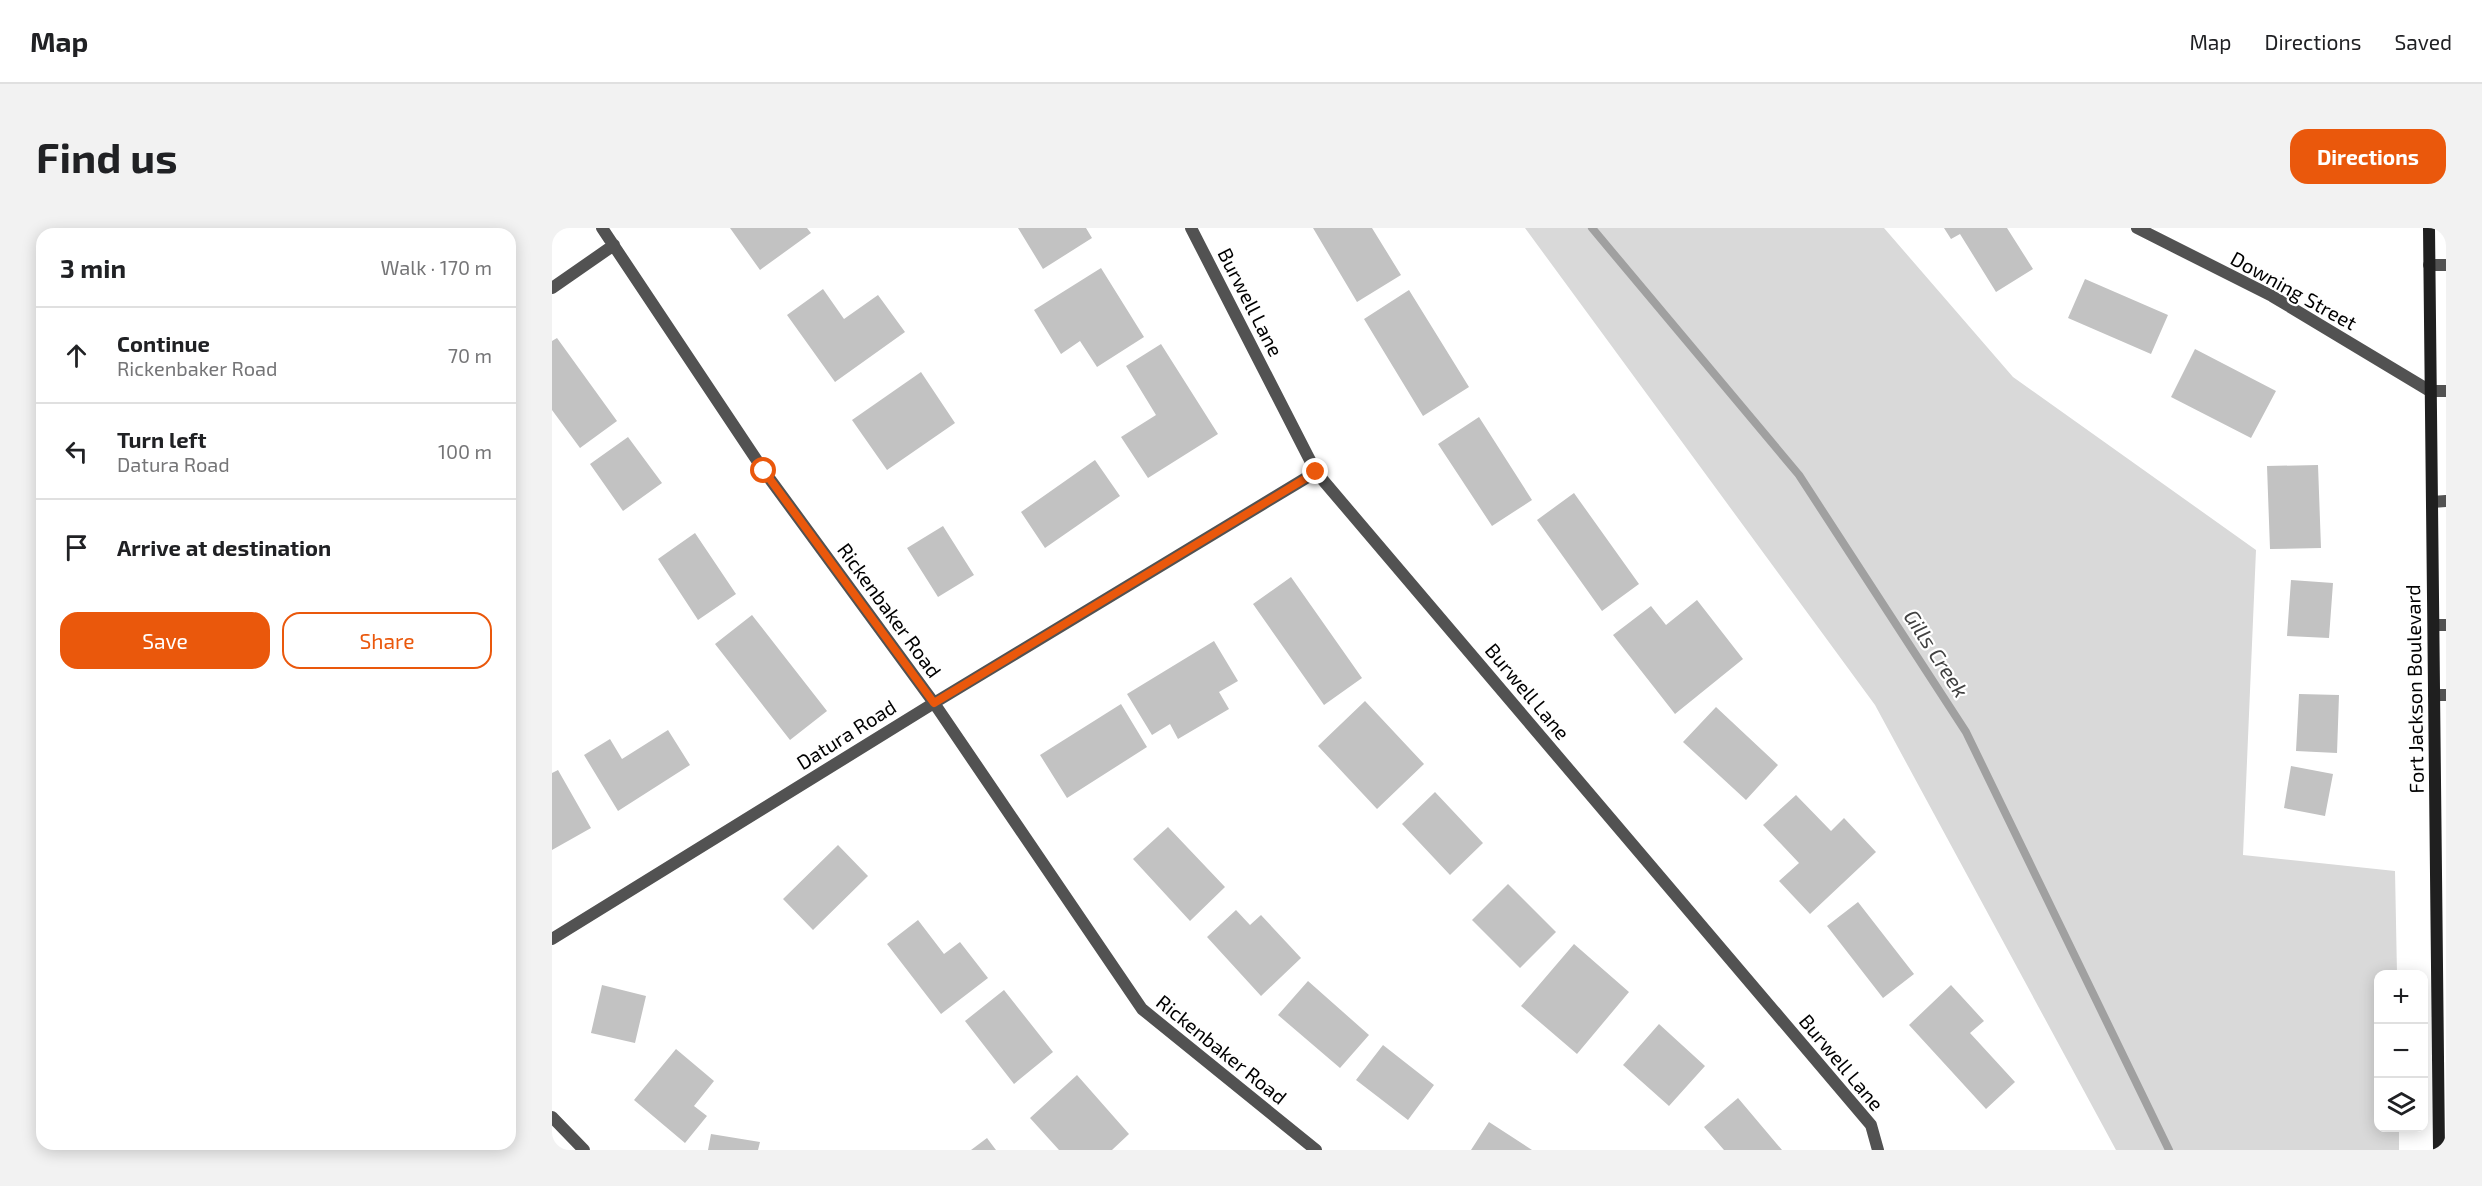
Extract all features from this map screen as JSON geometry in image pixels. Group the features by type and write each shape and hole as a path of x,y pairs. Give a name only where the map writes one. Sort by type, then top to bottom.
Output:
{"main road":[{"name":"Fort Jackson Boulevard","path":"2429,228 2432,502 2440,625 2439,1150"}],"street":[{"name":"Rickenbaker Road","path":"602,228 764,471 934,703 1142,1009 1316,1150"},
{"name":"Burwell Lane","path":"1191,228 1316,472 1871,1125 1878,1150"},
{"name":"Downing Street","path":"2137,228 2272,296 2430,391"},
{"path":"552,288 614,245"},
{"path":"2429,265 2446,265"},
{"path":"2430,391 2446,391"},
{"name":"Datura Road","path":"552,939 934,703 1316,472"},
{"path":"2432,502 2446,501"},
{"path":"552,1118 584,1150"}],"shaded area":[{"path":"1525,228 1884,228 2013,377 2256,550 2243,855 2395,871 2397,970 2374,970 2374,1132 2399,1132 2399,1150 2116,1150 1875,705"}],"building":[{"path":"730,228 807,228 811,233 760,270"},
{"path":"1018,228 1086,228 1092,238 1043,269"},
{"path":"1313,228 1372,228 1401,275 1357,302"},
{"path":"1944,228 2007,228 2033,269 1996,292 1960,234 1951,239"},
{"path":"1101,268 1144,337 1097,367 1080,341 1061,354 1034,310"},
{"path":"2085,279 2168,315 2151,354 2068,318"},
{"path":"823,289 844,319 878,295 905,332 835,382 787,315"},
{"path":"1409,290 1469,387 1423,416 1364,319"},
{"path":"557,338 617,421 580,448 552,410 552,341"},
{"path":"1161,344 1218,434 1148,478 1121,437 1156,415 1126,366"},
{"path":"2195,349 2276,391 2251,438 2171,397"},
{"path":"921,372 955,423 887,470 852,420"},
{"path":"1479,417 1532,500 1492,526 1438,444"},
{"path":"628,437 662,483 623,511 590,464"},
{"path":"1095,460 1120,496 1045,548 1021,512"},
{"path":"2318,465 2321,548 2270,549 2267,466"},
{"path":"1574,493 1639,584 1602,611 1537,520"},
{"path":"943,526 974,575 938,597 907,548"},
{"path":"695,533 736,594 698,620 658,559"},
{"path":"1291,577 1362,678 1324,705 1253,604"},
{"path":"2291,580 2333,583 2329,638 2287,636"},
{"path":"1697,600 1743,659 1675,714 1613,635 1651,606 1666,625"},
{"path":"752,615 827,711 790,740 715,644"},
{"path":"1214,641 1238,681 1219,692 1229,709 1178,739 1170,724 1152,735 1127,694"},
{"path":"2299,694 2339,695 2337,753 2296,751"},
{"path":"1365,701 1424,764 1377,809 1318,746"},
{"path":"1121,704 1147,747 1067,798 1040,755"},
{"path":"1716,707 1778,765 1746,800 1683,742"},
{"path":"668,730 690,765 618,811 584,755 610,739 622,759"},
{"path":"2291,766 2333,774 2325,816 2284,808"},
{"path":"558,770 591,828 552,850 552,773"},
{"path":"1435,792 1483,843 1450,875 1402,824"},
{"path":"1796,795 1831,831 1844,818 1876,852 1810,914 1779,881 1799,863 1763,825"},
{"path":"1168,827 1225,887 1190,921 1133,859"},
{"path":"838,845 868,876 813,930 783,899"},
{"path":"1508,884 1556,932 1520,968 1472,920"},
{"path":"1858,902 1914,974 1883,998 1827,926"},
{"path":"1236,910 1250,925 1261,915 1301,958 1261,996 1207,937"},
{"path":"918,920 944,954 960,942 988,978 941,1014 887,944"},
{"path":"1574,944 1629,992 1577,1054 1521,1006"},
{"path":"1308,981 1369,1035 1340,1068 1278,1015"},
{"path":"602,985 646,996 635,1043 591,1033"},
{"path":"1951,985 1984,1021 1970,1033 2015,1082 1986,1109 1909,1025"},
{"path":"1004,990 1053,1052 1014,1084 965,1021"},
{"path":"1659,1024 1705,1066 1669,1106 1623,1065"},
{"path":"1383,1045 1434,1085 1408,1120 1356,1080"},
{"path":"676,1049 714,1081 694,1106 707,1116 685,1143 634,1100"},
{"path":"1077,1075 1129,1134 1112,1150 1059,1150 1030,1118"},
{"path":"1738,1098 1782,1150 1724,1150 1704,1127"},
{"path":"1489,1122 1532,1150 1471,1150"},
{"path":"711,1134 760,1142 758,1150 708,1150"},
{"path":"987,1138 996,1150 971,1150"}],"waterway":[{"name":"Gills Creek","path":"1592,228 1799,475 1966,732 2169,1150"}],"route":[{"path":"764,471 934,703 1316,472"}]}
